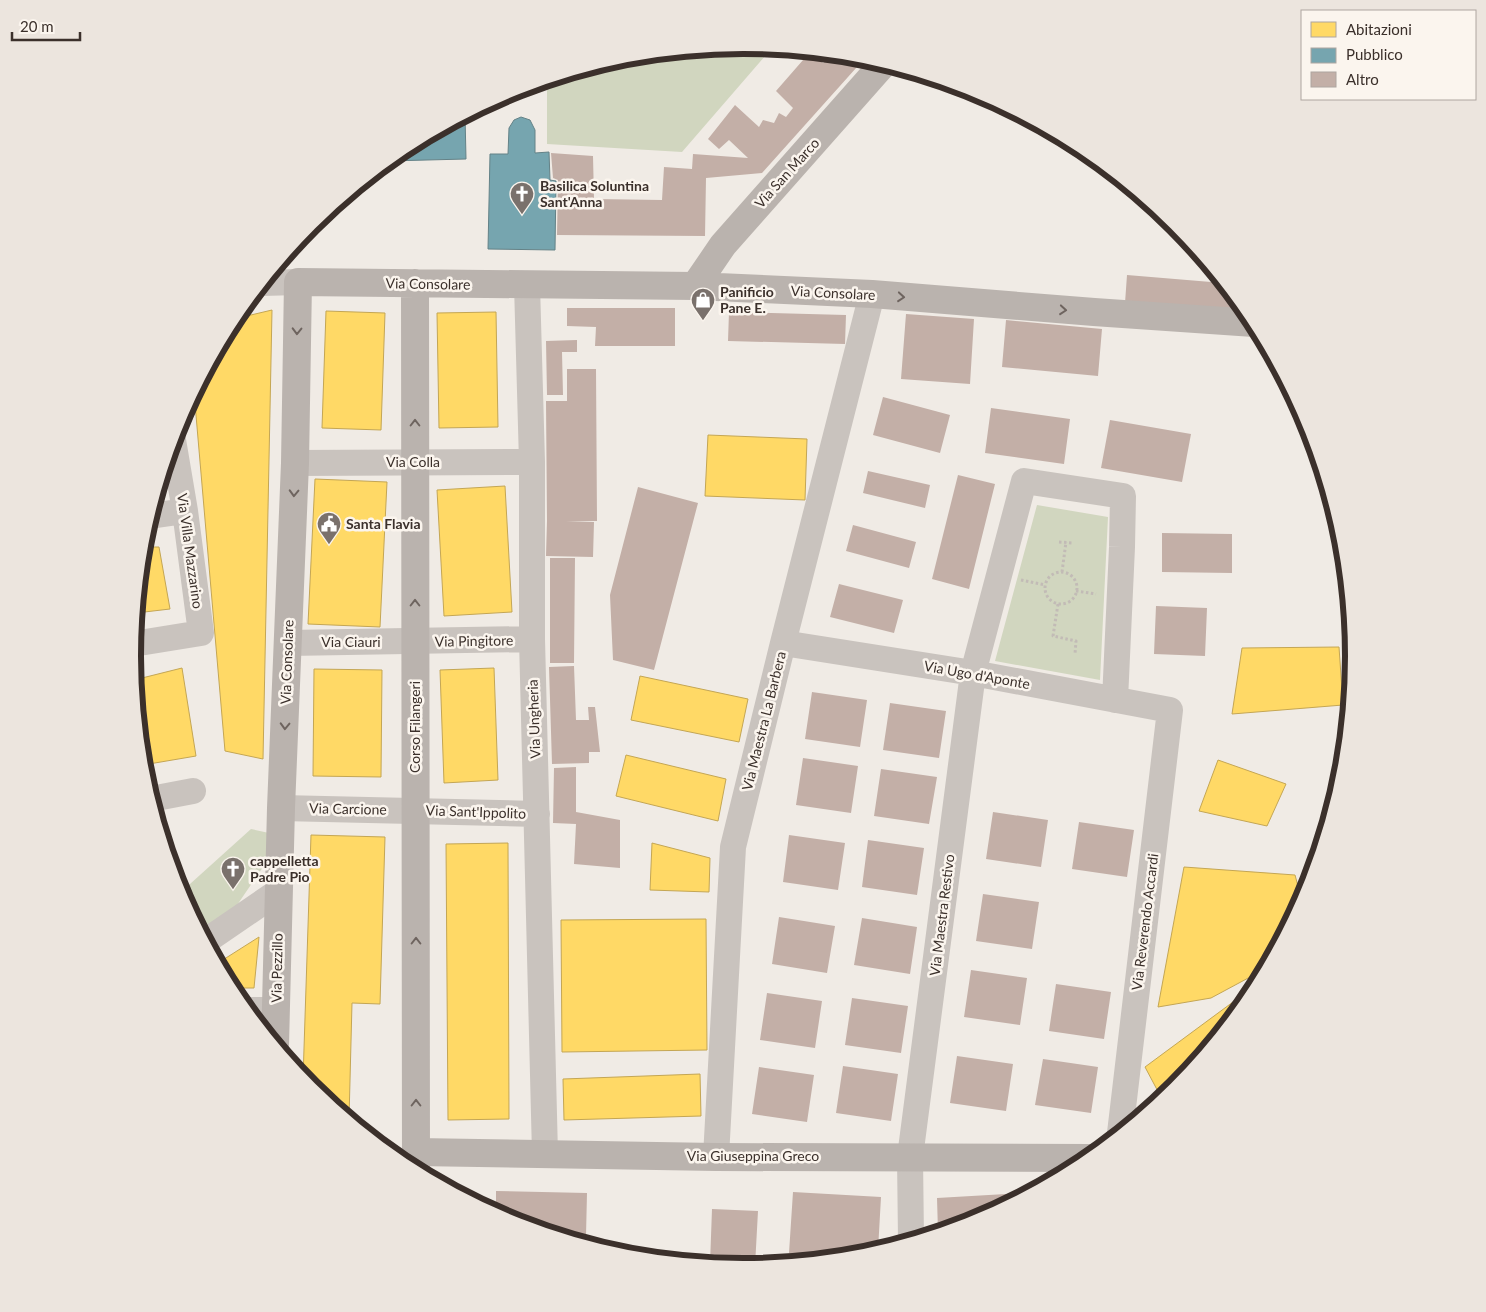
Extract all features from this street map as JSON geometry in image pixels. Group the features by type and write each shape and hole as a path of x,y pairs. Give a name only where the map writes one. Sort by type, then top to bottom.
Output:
{"street":[{"name":"Via San Marco","path":"695,286 723,245 878,69"},
{"name":"Via Consolare","path":"279,891 295,463 298,282 695,286 872,294 1245,322"},
{"path":"270,283 298,282"},
{"name":"Corso Filangeri","path":"412,1159 416,810 415,284"},
{"name":"Via Ungheria","path":"527,285 532,462 532,639 545,1154"},
{"name":"Via Maestra La Barbera","path":"716,1157 733,847 872,294"},
{"name":"Via Villa Mazzarino","path":"141,643 201,633 175,456"},
{"name":"Via Colla","path":"295,463 532,462"},
{"name":"Via Maestra Restivo","path":"912,1234 910,1156 973,673 1024,481 1123,496 1115,700"},
{"path":"158,515 184,511"},
{"name":"Via Pingitore","path":"415,642 532,639"},
{"name":"Via Ciauri","path":"288,643 415,642"},
{"name":"Via Ugo d'Aponte","path":"783,643 973,673 1170,710"},
{"name":"Via Reverendo Accardi","path":"1125,1121 1170,710"},
{"path":"158,798 193,791"},
{"name":"Via Carcione","path":"281,808 416,810"},
{"name":"Via Sant'Ippolito","path":"416,810 537,814"},
{"path":"211,938 279,891"},
{"name":"Via Pezzillo","path":"275,1035 279,891"},
{"path":"256,1010 276,1010"},
{"name":"Via Giuseppina Greco","path":"414,1161 545,1154 716,1157 1077,1158"}],"path":[{"path":"1059,542 1074,543"},
{"path":"1062,572 1066,542"},
{"path":"1062,572 1068,574 1075,582 1076,591 1070,601 1058,604 1046,596 1045,586 1050,577 1062,572"},
{"path":"1058,604 1052,636 1076,641 1075,654"}],"green space":[{"path":"704,55 766,55 682,152 547,144 547,87 587,74 664,59"},
{"path":"1037,505 1108,517 1100,680 995,661"},
{"path":"251,829 269,833 265,864 229,917 206,928 187,886"}],"building: Abitazioni":[{"path":"272,310 263,759 225,751 195,407 221,355 245,316"},
{"path":"326,311 385,313 381,430 322,428"},
{"path":"496,312 498,427 439,428 437,313"},
{"path":"708,435 807,439 805,500 705,496"},
{"path":"315,479 387,482 380,627 308,624"},
{"path":"505,486 512,612 444,616 437,490"},
{"path":"151,547 159,547 170,609 142,612"},
{"path":"1339,647 1343,705 1232,714 1242,648"},
{"path":"182,668 196,756 151,764 146,735 142,678"},
{"path":"494,668 498,780 444,783 440,670"},
{"path":"314,669 382,670 381,777 313,776"},
{"path":"640,676 748,699 739,742 631,720"},
{"path":"626,755 726,779 718,821 616,796"},
{"path":"1218,760 1286,784 1267,826 1199,811"},
{"path":"311,835 385,837 380,1004 352,1003 349,1112 303,1067"},
{"path":"508,843 509,1119 448,1120 446,844"},
{"path":"652,843 710,858 709,892 650,890"},
{"path":"1184,867 1295,875 1298,887 1283,922 1254,975 1211,998 1158,1007"},
{"path":"706,919 707,1050 562,1052 561,920"},
{"path":"259,937 254,988 240,988 223,960"},
{"path":"1240,997 1196,1053 1158,1092 1145,1067"},
{"path":"700,1074 701,1116 564,1120 563,1079"}],"building: Pubblico":[{"name":"Basilica Soluntina Sant'Anna","path":"521,117 530,120 535,130 535,153 549,152 550,180 556,181 555,250 488,249 490,154 508,154 509,128 514,120"},
{"path":"465,122 466,159 400,161 442,134"}],"building: Altro":[{"path":"805,57 820,59 823,63 827,60 859,65 762,173 706,178 705,236 557,235 558,180 553,178 551,153 593,156 594,199 662,200 664,167 692,169 693,154 748,158 729,140 719,149 708,139 735,105 759,127 763,120 774,123 779,113 786,117 793,108 776,91"},
{"path":"1127,275 1215,282 1238,312 1125,303"},
{"path":"567,308 675,308 675,346 595,346 596,327 567,326"},
{"path":"729,312 846,315 845,344 728,341"},
{"path":"906,314 974,319 970,384 901,379"},
{"path":"1006,320 1102,329 1098,376 1002,367"},
{"path":"577,340 577,352 562,352 563,395 547,395 546,341"},
{"path":"567,369 596,369 597,521 566,521 594,522 593,557 546,556 546,401 567,401"},
{"path":"883,397 950,415 940,453 873,435"},
{"path":"991,408 1070,419 1064,464 985,453"},
{"path":"1110,420 1191,434 1182,482 1101,468"},
{"path":"868,471 930,485 925,508 863,493"},
{"path":"958,475 995,484 969,589 932,579"},
{"path":"638,487 698,503 654,670 613,660 610,595"},
{"path":"853,525 916,542 909,568 846,551"},
{"path":"1162,533 1232,534 1232,573 1162,572"},
{"path":"550,558 575,558 574,663 550,663"},
{"path":"839,584 903,600 894,633 830,617"},
{"path":"1156,606 1207,608 1205,656 1154,654"},
{"path":"574,666 576,720 589,720 588,707 595,707 600,752 589,752 589,763 552,764 549,667"},
{"path":"812,692 867,700 860,747 805,739"},
{"path":"890,703 946,711 939,758 883,750"},
{"path":"803,758 858,766 851,813 796,805"},
{"path":"576,767 576,812 620,820 620,868 574,864 576,824 553,823 554,768"},
{"path":"881,769 937,777 929,824 874,816"},
{"path":"993,812 1048,820 1041,867 986,859"},
{"path":"1079,822 1134,830 1127,877 1072,869"},
{"path":"789,835 845,843 838,890 783,882"},
{"path":"868,840 924,848 917,895 862,887"},
{"path":"983,894 1039,902 1032,949 976,941"},
{"path":"779,917 835,926 827,973 772,964"},
{"path":"862,918 917,927 910,974 854,965"},
{"path":"971,970 1027,978 1020,1025 964,1017"},
{"path":"1056,984 1111,992 1104,1039 1049,1031"},
{"path":"767,993 822,1001 815,1048 760,1040"},
{"path":"852,998 908,1006 901,1053 845,1045"},
{"path":"957,1056 1013,1064 1006,1111 950,1103"},
{"path":"1043,1059 1098,1067 1091,1113 1035,1105"},
{"path":"843,1066 898,1074 891,1121 836,1113"},
{"path":"759,1067 814,1075 807,1122 752,1114"},
{"path":"496,1191 587,1193 586,1236 549,1226 496,1204"},
{"path":"793,1192 881,1197 878,1243 822,1253 789,1253"},
{"path":"1006,1194 1006,1197 938,1226 937,1198"},
{"path":"712,1209 758,1211 755,1258 710,1257"},
{"path":"660,1252 681,1253 681,1255"}],"place":[{"name":"Basilica Soluntina Sant'Anna","path":"522,215"},
{"name":"Panificio Pane E.","path":"703,321"},
{"name":"Santa Flavia","path":"329,545"},
{"name":"cappelletta Padre Pio","path":"233,890"}]}
